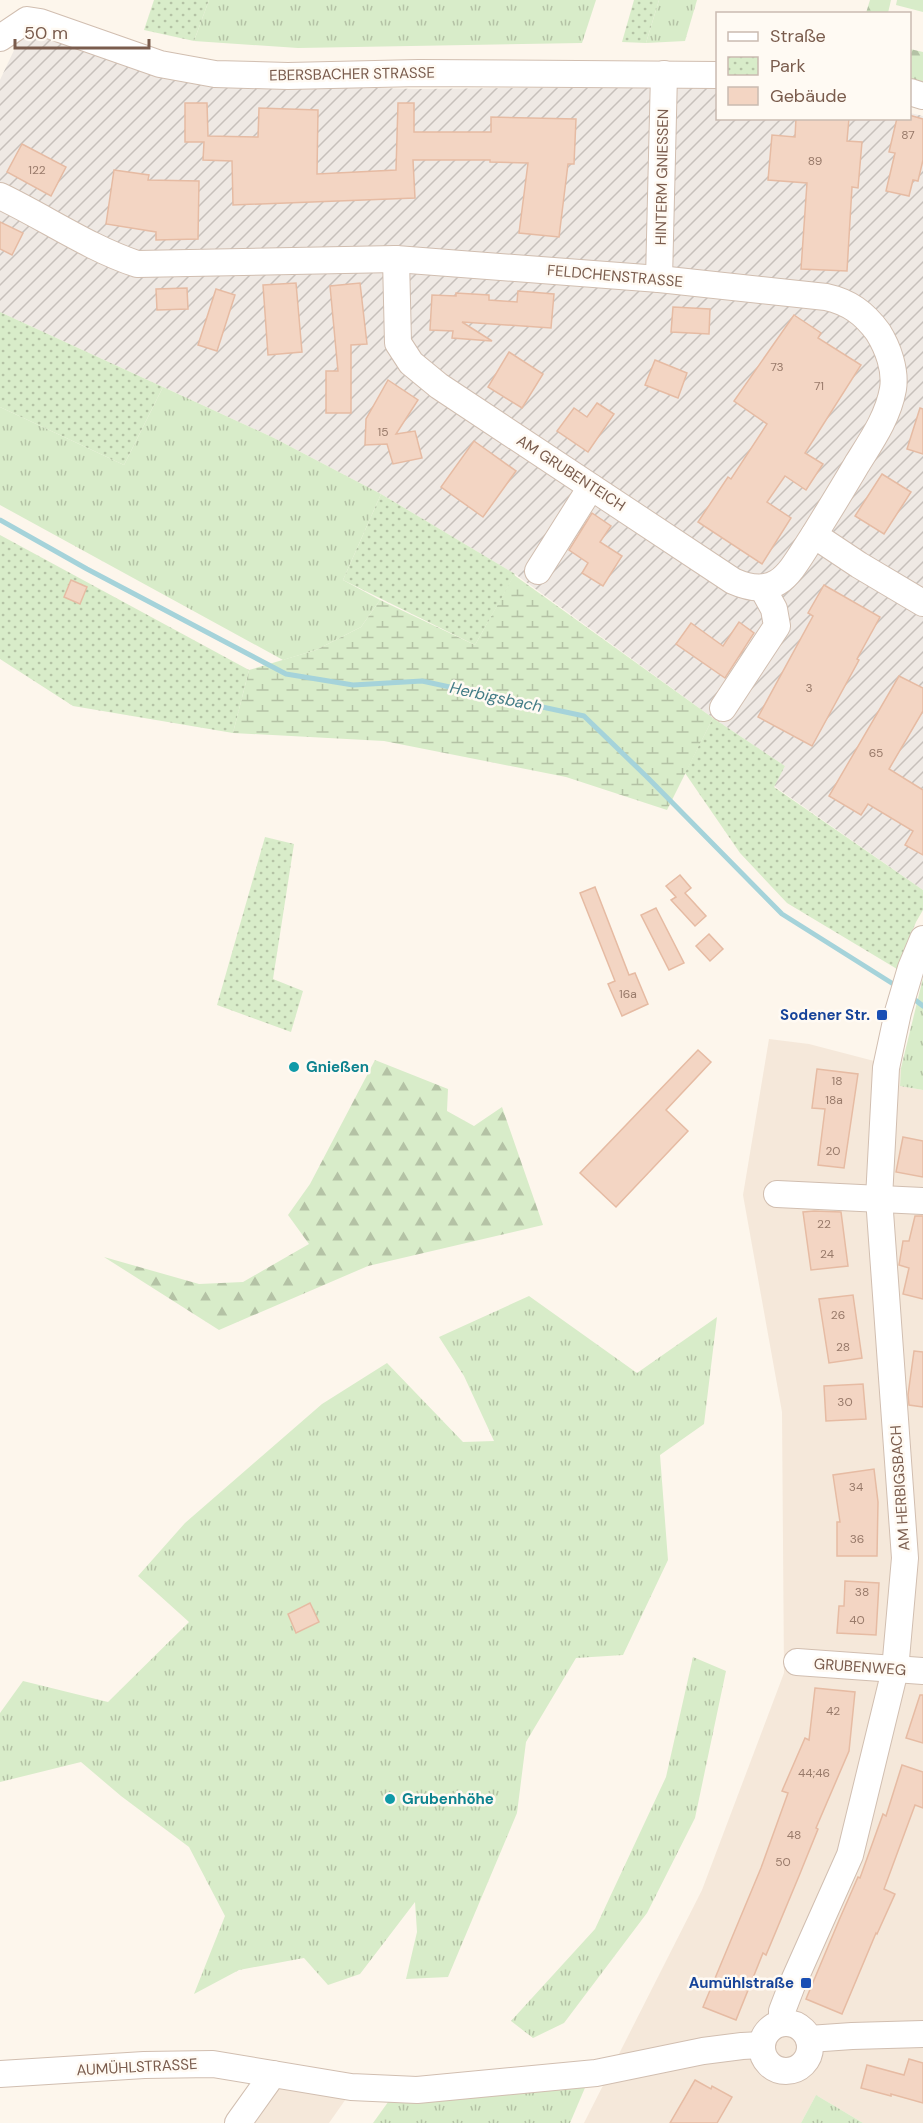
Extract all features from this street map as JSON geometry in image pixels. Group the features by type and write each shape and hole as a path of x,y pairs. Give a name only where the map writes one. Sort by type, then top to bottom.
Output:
{"street":[{"name":"EBERSBACHER STRASSE","path":"0,37 27,20 40,22 160,64 215,74 288,76 419,73 716,75"},
{"name":"HINTERM GNIESSEN","path":"659,279 664,74"},
{"name":"FELDCHENSTRASSE","path":"0,196 39,214 108,254 137,264 396,259 659,279 842,300 870,322 881,337 893,368 893,388 883,422 814,535"},
{"name":"AM GRUBENTEICH","path":"396,259 398,343 411,363 439,386 733,581 743,586 763,589"},
{"path":"538,571 591,487"},
{"path":"723,708 777,626 774,609 763,589 776,585 787,574 814,535 860,566 923,603"},
{"name":"AM HERBIGSBACH","path":"782,2024 782,2011 792,1985 850,1855 895,1670 905,1558 879,1198 886,1068 898,1012 911,968 923,939"},
{"path":"777,1194 923,1201"},
{"name":"GRUBENWEG","path":"797,1662 923,1671"},
{"path":"782,2024 792,2024 801,2028 809,2039 811,2048 809,2056 804,2064 789,2072 773,2068 763,2054 762,2045 767,2033 771,2028 782,2024"},
{"path":"809,2039 923,2034"},
{"name":"AUMÜHLSTRASSE","path":"0,2073 213,2064 351,2087 417,2090 596,2073 703,2051 762,2045"},
{"path":"238,2123 273,2074"}],"shaded area":[{"path":"23,31 165,75 224,84 418,89 716,86 716,120 911,120 911,113 923,116 923,890 774,786 785,766 713,718 515,574 381,494 274,438 0,312 0,80"},
{"path":"769,1039 809,1044 901,1068 900,1086 923,1090 923,2123 863,2123 816,2095 801,2123 584,2123 702,1890 784,1673 782,1412 743,1195"},
{"path":"275,2084 348,2096 329,2123 248,2123"}],"green space":[{"path":"154,0 209,0 194,41 144,30"},
{"path":"209,0 596,0 582,43 298,48 194,41"},
{"path":"634,0 659,0 646,43 622,42"},
{"path":"659,0 697,0 685,41 646,43"},
{"path":"870,0 891,0 888,12 866,12"},
{"path":"897,0 923,0 923,12 896,5"},
{"path":"911,49 923,52 923,85 911,82"},
{"path":"0,312 163,387 124,465 0,407"},
{"path":"163,387 274,438 381,494 343,580 380,600 361,627 316,650 283,660 0,505 0,407 124,465"},
{"path":"381,494 515,574 475,645 343,580"},
{"path":"0,535 249,670 233,733 73,706 0,659"},
{"path":"514,575 713,718 667,810 566,777 384,741 233,733 249,670 316,650 361,627 380,600 475,645"},
{"path":"713,718 785,766 774,787 923,890 923,910 897,969 787,903 740,853 685,773"},
{"path":"265,837 294,844 273,979 303,991 291,1032 217,1005"},
{"path":"923,978 923,1090 900,1086 901,1068"},
{"path":"375,1060 448,1089 447,1111 474,1126 502,1107 543,1225 368,1266 219,1330 104,1257 199,1284 243,1282 309,1244 288,1215 310,1184"},
{"path":"529,1296 637,1373 717,1317 704,1424 660,1455 668,1560 623,1655 576,1658 526,1742 517,1813 448,1977 406,1979 417,1932 415,1902 360,1974 328,1985 304,1958 239,1970 194,1994 225,1916 189,1847 121,1796 81,1762 0,1782 0,1713 23,1681 108,1702 189,1622 138,1576 185,1523 322,1404 387,1363 463,1442 494,1441 464,1376 439,1337"},
{"path":"693,1657 726,1671 695,1818 647,1913 564,2023 533,2038 511,2021 595,1929 666,1777"},
{"path":"587,2083 570,2123 373,2123 391,2098"},
{"path":"816,2095 863,2123 801,2123"}],"building":[{"path":"185,103 207,103 208,136 258,137 259,108 318,110 317,174 396,170 398,103 414,103 414,132 491,132 491,117 576,119 574,164 568,164 559,237 519,233 528,163 490,162 490,160 413,160 415,198 233,205 232,161 203,160 204,142 185,142"},
{"path":"911,116 923,119 923,160 918,181 913,180 909,196 886,191 895,153 889,152 897,120 911,120"},
{"path":"796,120 849,120 847,141 862,142 858,188 852,187 847,271 801,269 807,183 768,180 772,135 795,137"},
{"path":"22,144 66,167 51,196 7,172"},
{"path":"114,170 149,175 148,180 199,181 198,239 156,240 156,232 106,224"},
{"path":"0,222 23,233 12,255 0,249"},
{"path":"296,283 302,352 268,355 263,285"},
{"path":"360,283 367,344 351,345 351,413 326,413 326,371 338,371 330,286"},
{"path":"187,288 188,309 157,310 156,289"},
{"path":"216,289 235,295 217,351 198,345"},
{"path":"518,291 554,294 551,328 462,322 492,341 452,338 453,331 430,330 432,295 456,296 456,293 489,295 489,300 517,302"},
{"path":"673,307 710,309 709,334 671,332"},
{"path":"794,315 821,333 818,338 861,365 805,453 823,464 806,490 785,476 767,502 791,518 762,564 698,522 728,477 731,479 767,424 734,401"},
{"path":"509,352 543,374 522,408 488,387"},
{"path":"655,360 687,373 678,398 645,385"},
{"path":"388,380 418,400 396,434 415,431 422,458 393,464 387,444 365,445 366,419"},
{"path":"597,403 614,414 588,452 557,431 574,408 587,417"},
{"path":"920,408 923,409 923,454 907,449"},
{"path":"474,441 516,471 483,517 441,487"},
{"path":"882,474 911,492 884,534 855,516"},
{"path":"592,513 611,526 600,542 622,556 603,586 582,573 588,563 569,550"},
{"path":"71,580 87,587 80,604 64,597"},
{"path":"824,585 880,617 812,746 758,717 813,616 808,613"},
{"path":"739,622 754,633 725,678 676,644 691,623 723,646"},
{"path":"899,676 923,688 923,711 889,769 923,790 923,855 905,845 913,831 868,804 861,815 829,796"},
{"path":"680,875 691,888 685,893 706,916 695,926 671,900 676,897 666,886"},
{"path":"595,887 629,975 635,973 648,1004 622,1016 608,984 615,981 580,893"},
{"path":"656,908 684,963 669,970 641,915"},
{"path":"709,934 723,949 710,961 696,946"},
{"path":"698,1050 711,1062 666,1110 688,1131 616,1207 580,1173"},
{"path":"817,1069 858,1074 844,1168 818,1165 825,1109 812,1108"},
{"path":"903,1137 923,1141 923,1177 896,1172"},
{"path":"803,1212 841,1212 848,1266 811,1270"},
{"path":"915,1216 923,1216 923,1299 903,1294 909,1268 899,1265 903,1241 909,1241"},
{"path":"853,1295 862,1358 829,1363 819,1299"},
{"path":"914,1351 923,1352 923,1407 909,1405 908,1395"},
{"path":"863,1384 866,1419 826,1421 824,1386"},
{"path":"874,1469 878,1502 877,1556 837,1556 837,1522 840,1522 833,1475"},
{"path":"845,1581 879,1583 876,1635 837,1633 839,1606 844,1606"},
{"path":"310,1603 319,1622 296,1633 288,1614"},
{"path":"815,1688 855,1692 849,1751 766,1955 763,1953 736,2020 703,2007 761,1868 788,1793 782,1791 805,1738 809,1740"},
{"path":"920,1695 923,1695 923,1743 906,1738"},
{"path":"902,1765 923,1772 923,1808 915,1805 884,1889 895,1894 842,2014 806,1999 858,1877 860,1878 883,1814 886,1816"},
{"path":"909,2059 923,2063 923,2103 861,2088 867,2065 904,2075"},
{"path":"695,2080 732,2097 717,2123 670,2123"}],"waterway":[{"name":"Herbigsbach","path":"0,520 87,569 286,674 353,685 422,681 584,716 782,914 898,987"},
{"name":"Herbigsbach","path":"910,996 923,1006"}],"place":[{"name":"Sodener Str.","path":"882,1015"},
{"name":"Gnießen","path":"294,1067"},
{"name":"Grubenhöhe","path":"390,1799"},
{"name":"Aumühlstraße","path":"806,1983"}]}
